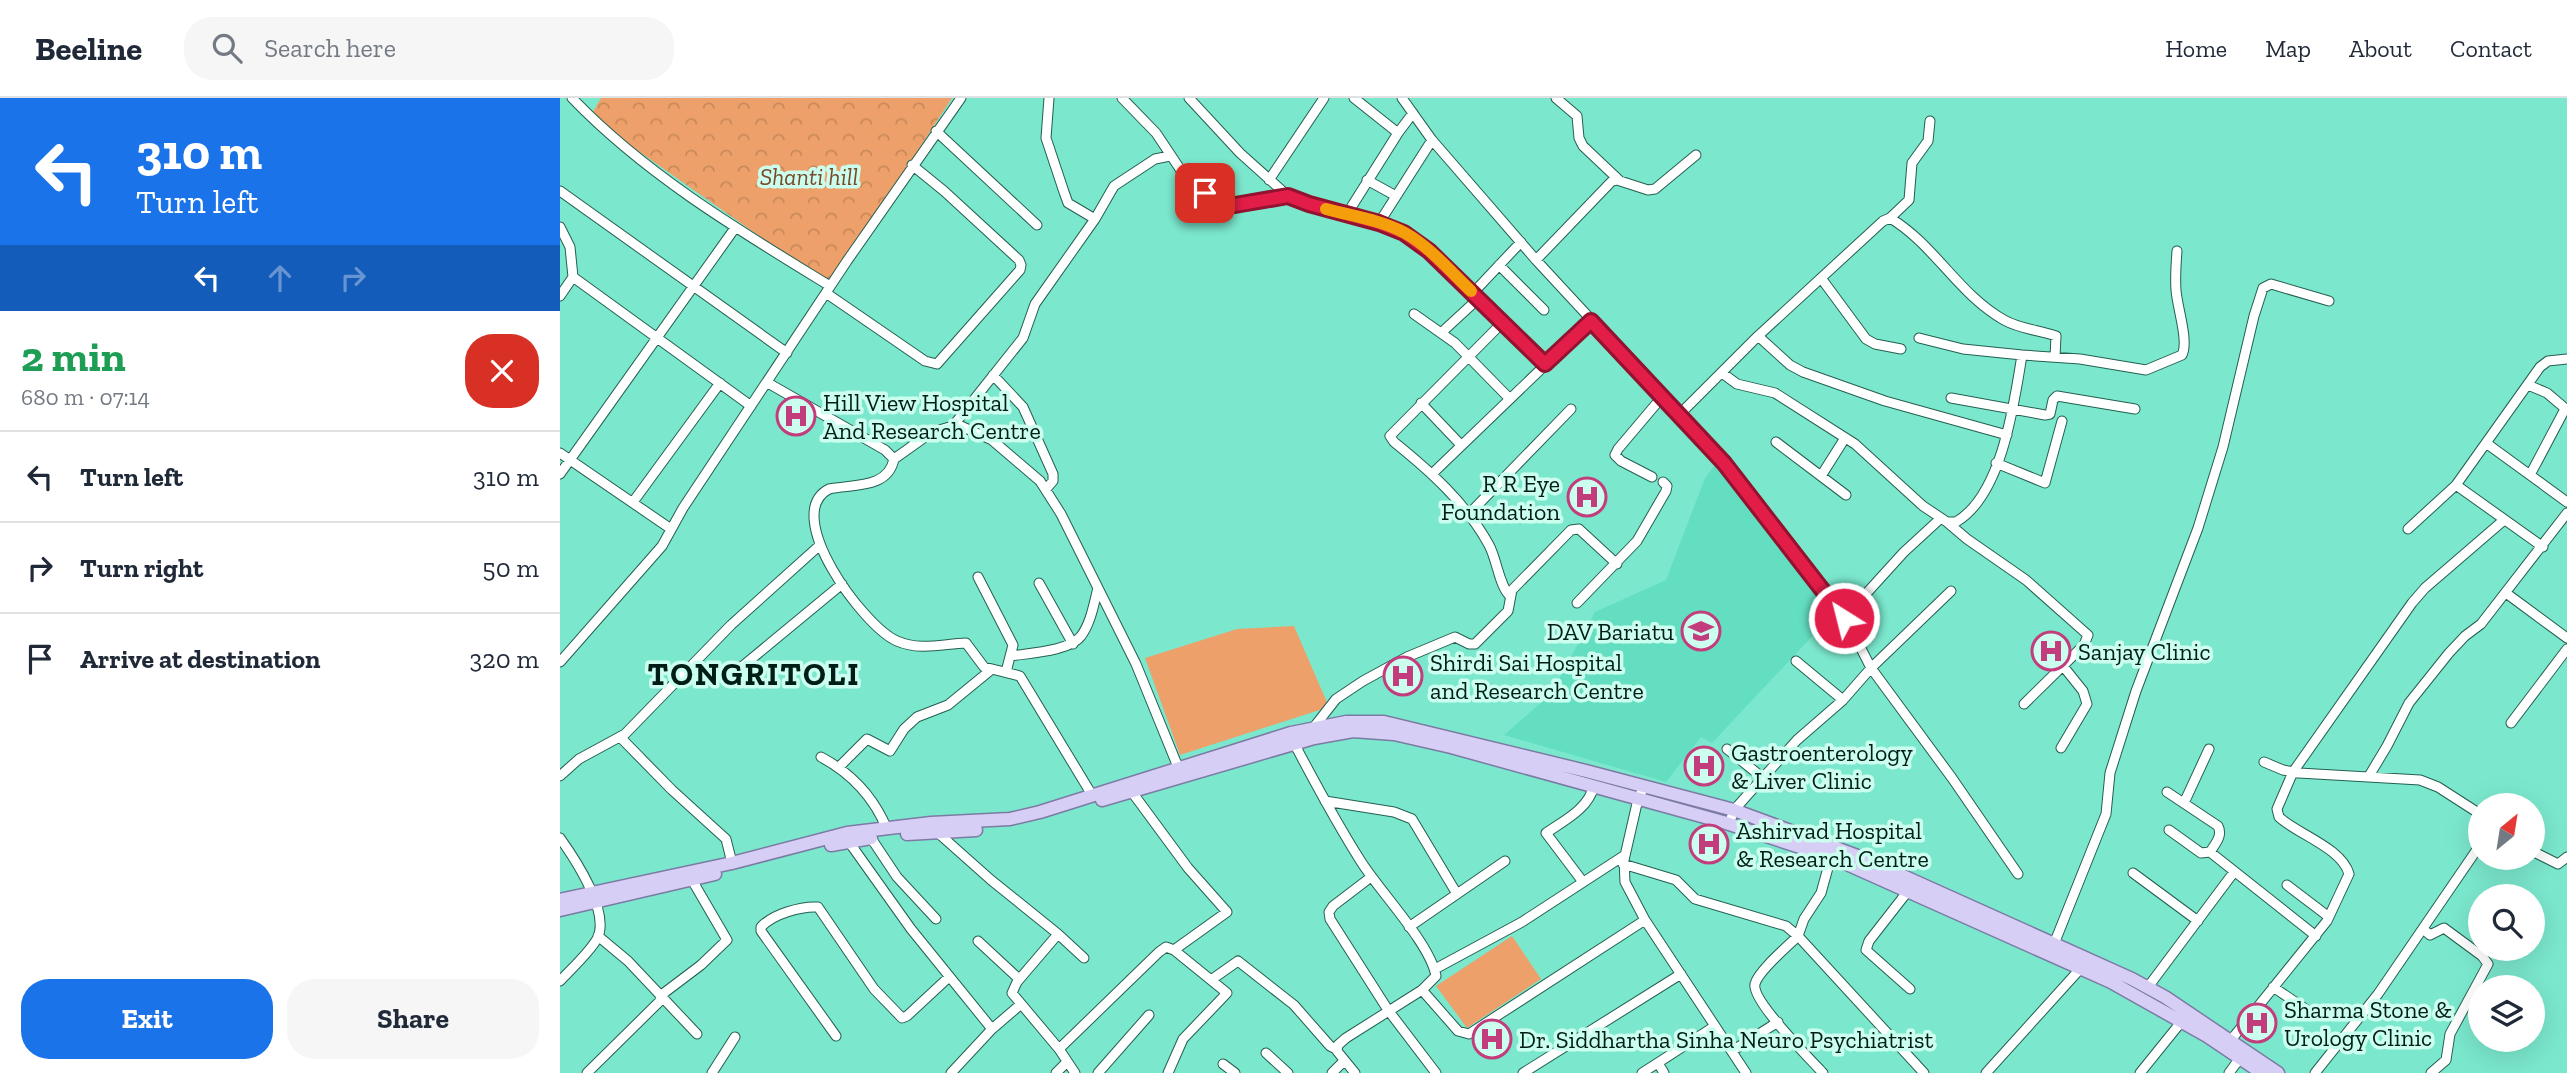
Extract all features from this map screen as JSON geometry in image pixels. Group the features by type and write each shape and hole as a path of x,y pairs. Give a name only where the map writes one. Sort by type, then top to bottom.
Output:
{"main road":[{"path":"560,910 831,837 931,823 1010,820 1092,795 1129,788 1178,767 1314,727 1346,722 1384,722 1587,780"},
{"path":"560,900 594,899 692,880 871,838 1003,829 1129,788 1294,743 1353,730 1375,731 1641,793 1734,810 1853,854 2148,987 2231,1040 2262,1073"},
{"path":"1641,793 1831,857 2081,968 2278,1073"}],"street":[{"path":"572,98 634,154 735,228 828,290 925,361 937,364 1020,270 1021,265 1019,260 944,191 912,165"},
{"path":"560,662 662,546 828,290 912,165 961,98"},
{"path":"1049,98 1046,138 1063,192 1068,203 1095,219"},
{"path":"1122,98 1156,133 1170,156 1194,184 1220,203 1242,205 1288,196"},
{"path":"1189,98 1223,137 1288,196 1379,223 1414,239 1476,295 1545,364"},
{"path":"1269,180 1324,98"},
{"path":"1354,98 1398,132"},
{"path":"1402,98 1432,140 1536,260 1724,463 1844,618 1871,668 2018,874"},
{"path":"1556,98 1577,116 1579,138 1583,146 1620,181 1648,190 1655,189 1696,155"},
{"path":"1347,214 1398,132 1413,113"},
{"path":"1679,415 1883,220 1890,218 1909,200 1912,163 1928,141 1930,121"},
{"path":"936,131 1037,225"},
{"path":"1379,223 1432,140"},
{"path":"953,426 1023,338 1035,303 1095,219 1114,186 1155,159 1170,156"},
{"path":"1367,180 1396,196"},
{"path":"1536,260 1609,183 1620,181"},
{"path":"560,191 787,353"},
{"path":"1890,218 1926,247 1959,282 1997,316 2013,325 2056,336 2055,358"},
{"path":"560,227 570,247 573,277 560,296"},
{"path":"560,474 735,228"},
{"path":"1441,333 1521,242"},
{"path":"1919,338 1971,350 2146,370 2182,355 2184,350 2176,293 2178,251"},
{"path":"1499,265 1544,310"},
{"path":"573,277 751,406"},
{"path":"1821,278 1866,339 1875,344 1901,349"},
{"path":"2054,944 2106,814 2110,773 2136,691 2198,528 2223,447 2263,288 2271,284 2329,301"},
{"path":"1414,314 1469,356 1509,398"},
{"path":"1433,473 1460,444 1591,321"},
{"path":"1314,727 1336,699 1385,668 1455,637 1471,645 1475,644 1508,611 1509,595 1503,587 1499,566 1490,547 1433,473 1390,438 1391,433 1503,322"},
{"path":"1758,337 1790,365 1803,372 1885,401 2007,435"},
{"path":"1844,618 1904,552 1944,520 1956,522 1977,505 2007,435 2022,355"},
{"path":"2409,529 2456,485 2545,363 2567,359"},
{"path":"1722,373 1737,384 1760,387 1775,393 1844,438 1967,539 2026,580 2086,632 2086,642 2024,704"},
{"path":"993,375 1023,407 1053,474 1053,481 1046,489"},
{"path":"633,502 720,383"},
{"path":"768,383 885,450 894,459"},
{"path":"2528,385 2547,393 2566,409 2530,475"},
{"path":"1951,398 2045,415 2050,414 2053,400 2057,396 2135,409"},
{"path":"1652,477 1618,459 1615,454 1661,397"},
{"path":"1421,403 1460,444"},
{"path":"1468,515 1571,410"},
{"path":"1996,463 2045,483 2062,421"},
{"path":"1092,795 1020,676 981,664 966,643 922,647 891,638 875,626 852,600 820,545 814,517 815,505 822,492 881,480 890,471 894,459 920,439 953,426 970,428 992,440 1033,473 1046,489 1136,664 1178,767"},
{"path":"1821,475 1844,438"},
{"path":"1776,442 1846,495"},
{"path":"2486,443 2567,502"},
{"path":"560,453 671,529"},
{"path":"1577,603 1617,564 1648,524 1666,491 1667,486 1663,482"},
{"path":"2456,485 2543,547"},
{"path":"2369,776 2409,703 2449,653 2481,624 2567,513"},
{"path":"2231,1040 2316,936 2329,917 2347,879 2348,870 2325,848 2279,817 2277,809 2293,772 2412,603 2504,520"},
{"path":"1509,595 1574,529 1581,531 1617,564"},
{"path":"560,776 579,759 621,738 731,625 820,545"},
{"path":"978,576 1013,645 1006,672"},
{"path":"1039,583 1073,643"},
{"path":"738,670 842,584"},
{"path":"1011,656 1073,643 1085,630 1098,588"},
{"path":"1728,824 1734,810 1797,740 1843,701 1871,668 1951,591"},
{"path":"2506,593 2567,638"},
{"path":"2511,723 2567,649"},
{"path":"1796,661 1843,701"},
{"path":"2061,748 2085,709 2087,700 2063,666"},
{"path":"839,767 867,739 890,751 902,731 917,717 948,705 992,669"},
{"path":"621,738 672,790 726,839 732,863"},
{"path":"1294,743 1371,877 1409,927 1435,968 1435,978 1422,990 1346,1038 1336,1049"},
{"path":"1727,749 1763,778"},
{"path":"2184,803 2209,749"},
{"path":"821,757 839,767 875,805 887,829"},
{"path":"2264,762 2293,772 2411,778 2429,783 2468,807"},
{"path":"1583,882 1546,833 1592,797 1587,780"},
{"path":"1129,788 1188,868 1227,912 1174,950"},
{"path":"2167,792 2212,822 2220,831 2210,852"},
{"path":"1641,793 1624,860 1625,882 1645,920 1746,1073"},
{"path":"1325,801 1394,812 1412,819 1458,894"},
{"path":"2169,830 2201,853 2210,852 2316,936"},
{"path":"937,832 1084,958"},
{"path":"560,838 594,899 599,923 598,936 560,981"},
{"path":"871,838 897,877 936,919"},
{"path":"849,842 876,883 992,1029"},
{"path":"1823,1073 1757,995 1755,982 1798,936 1804,919 1821,893 1831,857"},
{"path":"2545,858 2558,864 2567,857"},
{"path":"1435,968 1522,922 1583,882 1624,860 1676,880 1695,899 1786,926 1924,1073"},
{"path":"1409,927 1505,861"},
{"path":"2315,1073 2378,994 2468,863"},
{"path":"2148,987 2234,872"},
{"path":"2133,873 2198,921"},
{"path":"1371,877 1333,906 1329,915 1388,1010 1436,1073"},
{"path":"587,1073 661,998 727,940 692,880"},
{"path":"2287,885 2329,917"},
{"path":"1908,891 1869,942 1866,950 1910,989"},
{"path":"836,1036 761,931 765,922 787,913 819,907 874,989 902,1018 949,977"},
{"path":"1422,990 1458,1031 1469,1034 1645,920"},
{"path":"2423,929 2430,935 2444,928 2482,956 2488,964 2454,1025 2446,1060 2431,1073"},
{"path":"1058,934 1019,979 1012,993 1076,1073"},
{"path":"598,936 628,961 697,1034"},
{"path":"978,941 1019,979"},
{"path":"1059,1049 1166,947 1174,950 1227,993 1183,1039 1168,1073"},
{"path":"1211,980 1238,961 1294,1005 1355,1073"},
{"path":"1986,1073 2081,968"},
{"path":"1523,1073 1681,974"},
{"path":"2273,987 2307,1010"},
{"path":"951,1073 992,1029 1020,1005"},
{"path":"1098,1073 1149,1015"},
{"path":"2140,1073 2182,1021"},
{"path":"1732,1051 1778,1023"},
{"path":"1642,1073 1715,1026"},
{"path":"712,1073 735,1037"},
{"path":"1266,1053 1288,1073"},
{"path":"2230,1073 2243,1054"},
{"path":"1332,1073 1344,1061"},
{"path":"1056,1073 1067,1062"},
{"path":"1658,1063 1664,1073"},
{"path":"1223,1064 1235,1073"}],"shaded area":[{"name":"DAV Bariatu","path":"1718,461 1835,612 1712,743 1701,737 1666,782 1504,735 1551,694 1595,612 1666,580 1705,478"}],"green space":[{"name":"Shanti hill","path":"601,98 952,98 830,286 590,117"},
{"path":"1294,626 1329,707 1180,755 1145,658 1237,629"},
{"path":"1512,936 1541,979 1467,1028 1436,986"}],"slow traffic":[{"path":"1326,209 1379,223 1404,233 1429,251 1471,291"}],"place":[{"name":"Hill View Hospital And Research Centre","path":"796,416"},
{"name":"R R Eye Foundation","path":"1587,497"},
{"name":"DAV Bariatu","path":"1701,631"},
{"name":"Sanjay Clinic","path":"2051,651"},
{"name":"Shirdi Sai Hospital and Research Centre","path":"1403,676"},
{"name":"Gastroenterology & Liver Clinic","path":"1704,766"},
{"name":"Ashirvad Hospital & Research Centre","path":"1709,844"},
{"name":"Sharma Stone & Urology Clinic","path":"2257,1023"},
{"name":"Dr. Siddhartha Sinha Neuro Psychiatrist","path":"1492,1039"}],"district":[{"name":"TONGRITOLI","path":"754,674"}],"route":[{"path":"1205,193 1220,203 1235,205 1288,196 1404,233 1429,251 1545,364 1591,321 1724,463 1844,618"}]}
